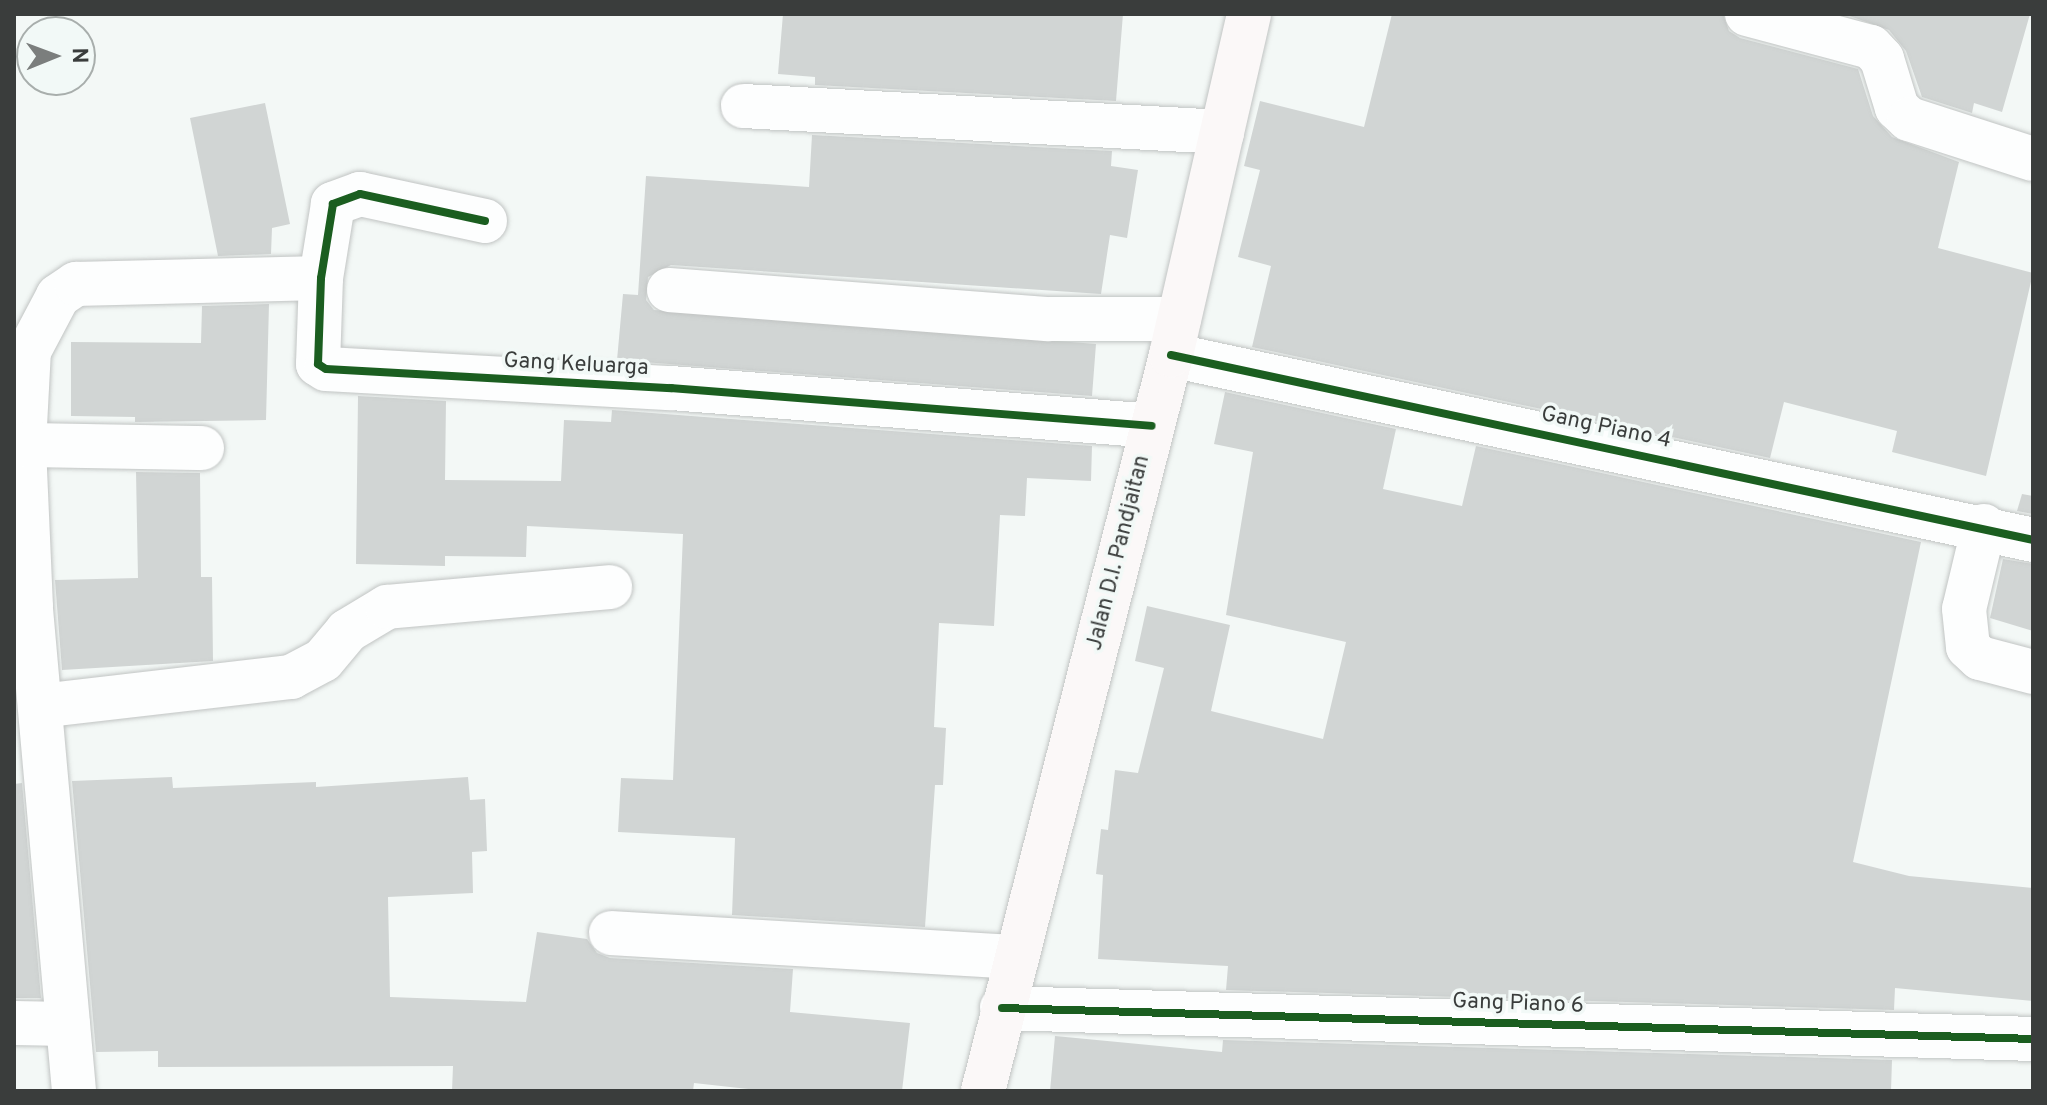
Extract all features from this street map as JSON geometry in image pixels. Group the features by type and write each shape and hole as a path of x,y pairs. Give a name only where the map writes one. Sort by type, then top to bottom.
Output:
{"main road":[{"name":"Jalan D.I. Pandjaitan","path":"983,1091 1175,337 1249,14"}],"street":[{"path":"1747,14 1871,47 1882,59 1897,108 1909,119 2033,159"},
{"path":"743,106 1222,132"},
{"name":"Gang Keluarga","path":"485,221 360,194 346,196 333,204 321,278 315,348 318,364 326,369 671,388 1152,426"},
{"path":"74,1091 40,706 22,608 24,445 29,351 58,296 76,284 321,278"},
{"name":"Gang Piano 4","path":"669,290 1049,319 1175,337 2033,540"},
{"path":"24,445 202,448"},
{"path":"1984,526 1964,609 1968,647 1980,658 2033,672"},
{"path":"40,706 291,677 323,660 347,631 387,607 610,587"},
{"path":"611,933 1016,957"},
{"name":"Gang Piano 6","path":"1002,1008 2033,1039"},
{"path":"14,1023 68,1024"}],"building":[{"path":"783,14 1123,14 1116,101 815,85 815,77 778,74"},
{"path":"1392,14 1723,14 1729,31 1740,38 1858,69 1873,116 1892,137 1959,162 1938,248 2033,273 1986,476 1892,452 1897,431 1784,402 1770,458 1252,347 1271,266 1238,257 1260,170 1244,166 1260,101 1364,127"},
{"path":"1844,14 2030,14 2002,112 1974,103 1972,113 1922,97 1906,51 1889,30"},
{"path":"265,103 290,224 272,228 271,254 218,256 190,118"},
{"path":"812,135 1112,151 1111,166 1138,170 1127,238 1110,235 1101,294 671,265 648,277 646,300 654,310 1096,344 1092,396 617,360 623,294 638,295 646,176 809,187"},
{"path":"269,304 266,420 135,422 135,417 71,416 71,342 201,343 202,306"},
{"path":"1225,392 1396,429 1383,489 1462,506 1476,446 1921,542 1853,862 1909,876 2033,888 2033,1001 1895,988 1894,1010 1226,990 1228,966 1098,959 1103,875 1096,874 1101,829 1108,830 1115,770 1138,773 1164,668 1135,661 1147,606 1230,625 1211,711 1323,739 1346,642 1226,615 1253,452 1214,444"},
{"path":"358,396 446,401 445,480 561,481 564,420 611,422 612,410 1092,446 1091,481 1027,478 1025,516 1000,515 994,626 939,623 934,727 946,728 943,785 935,785 925,927 732,915 735,838 618,832 621,778 673,780 683,534 527,526 526,557 445,556 445,566 356,564"},
{"path":"136,472 200,473 201,577 212,577 213,661 62,670 55,580 138,578"},
{"path":"2022,494 2033,496 2033,514 2017,511"},
{"path":"2003,559 2033,564 2033,631 1990,618"},
{"path":"172,777 173,788 316,782 316,787 468,777 470,800 485,799 487,851 472,852 473,893 388,897 390,997 526,1002 537,932 587,939 597,953 610,958 793,969 790,1012 910,1023 902,1091 766,1091 694,1083 693,1091 452,1091 453,1066 158,1067 158,1051 96,1052 72,781"},
{"path":"22,783 41,998 14,998 14,784"},
{"path":"1055,1036 1222,1052 1223,1040 1892,1060 1891,1091 1050,1091"}],"cycle path":[{"path":"485,221 360,194 333,204 321,278 318,364 326,369 671,388 1152,426"},
{"path":"1171,355 2033,540"},
{"path":"1002,1008 2033,1039"}]}
